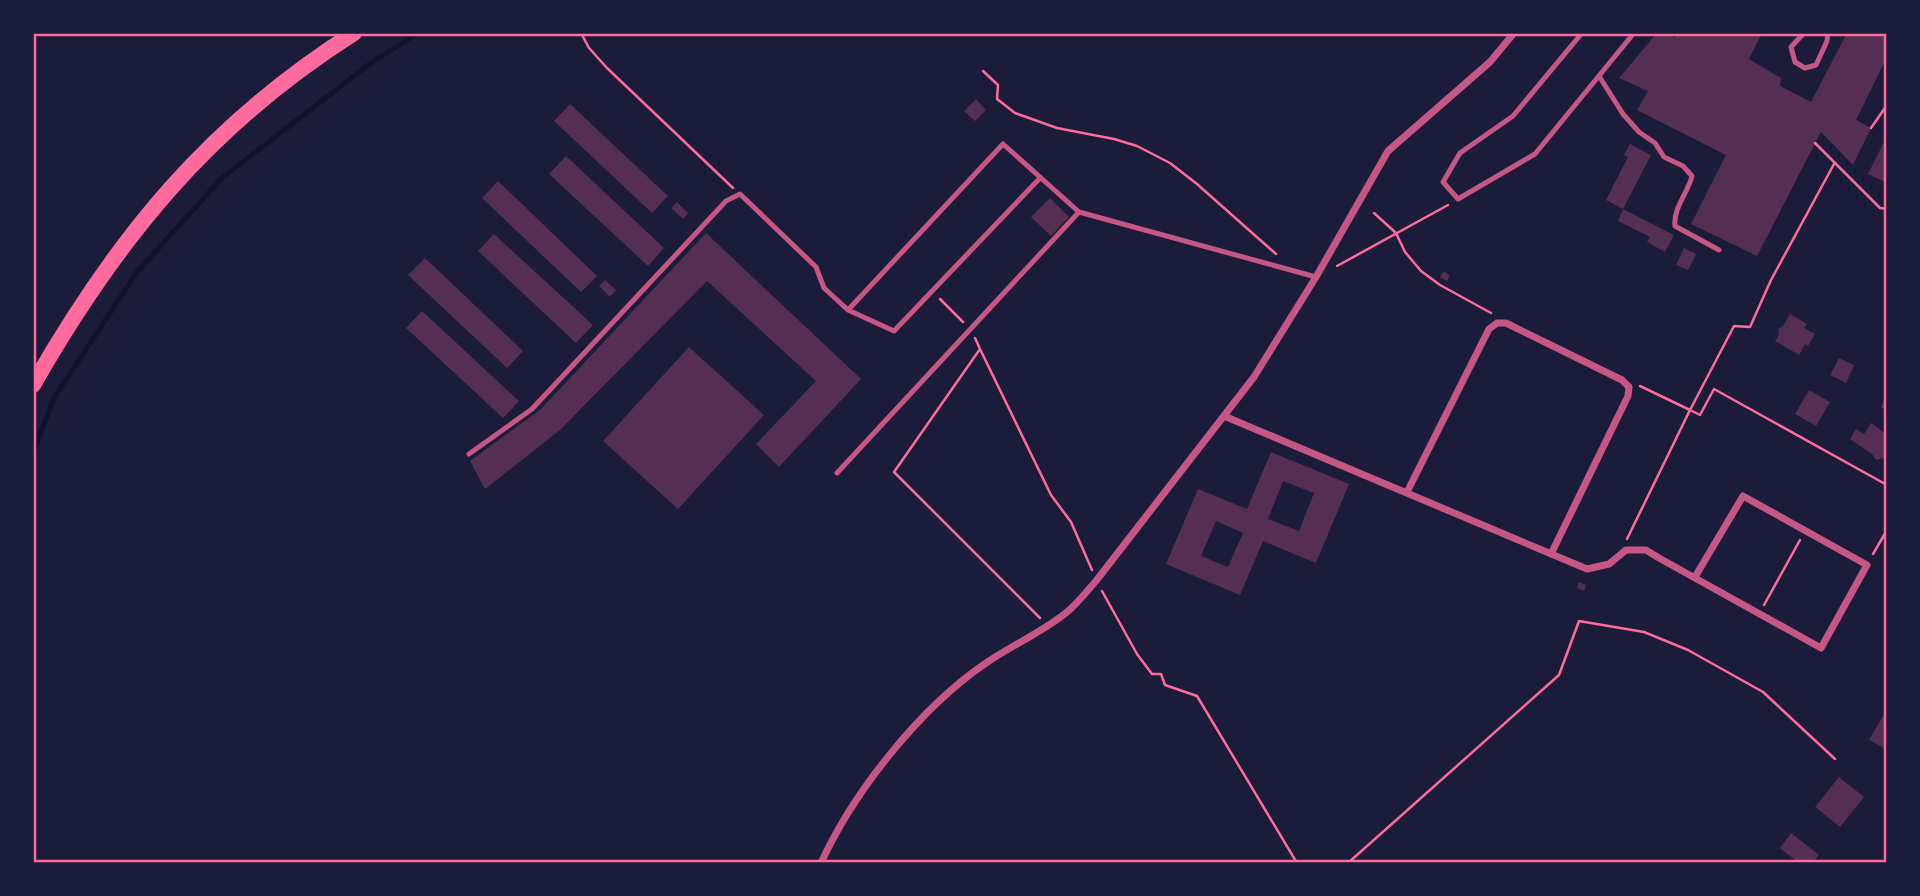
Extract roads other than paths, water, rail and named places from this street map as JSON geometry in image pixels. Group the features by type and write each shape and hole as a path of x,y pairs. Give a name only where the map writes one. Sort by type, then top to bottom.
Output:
{"main road":[{"path":"33,385 67,326 113,259 197,158 277,88 354,33"}],"street":[{"path":"821,863 836,830 889,754 946,695 984,664 1068,612 1096,581 1254,377 1316,277 1388,150 1490,62 1514,33"},
{"path":"1407,492 1489,329 1497,323 1506,323 1622,380 1629,387 1628,396 1551,554"},
{"path":"1224,416 1587,569 1609,564 1626,550 1646,550 1695,578 1759,614 1821,648 1867,565 1743,496 1695,578"}],"lane":[{"path":"1582,33 1513,116 1460,153 1443,182 1458,199 1535,153 1634,33"},
{"path":"1804,33 1791,47 1795,62 1805,68 1816,65 1828,33"},
{"path":"1599,76 1623,114 1639,132 1655,144 1664,158 1683,166 1692,176 1690,187 1674,216 1675,226 1719,250"},
{"path":"848,310 1003,144 1079,212 1316,277"},
{"path":"469,454 532,410 726,201 740,194 816,267 824,288 848,310 894,331 1040,178"},
{"path":"836,473 1079,212"}],"waterway":[{"path":"33,453 54,398 137,272 223,177 371,63 418,33"}]}
